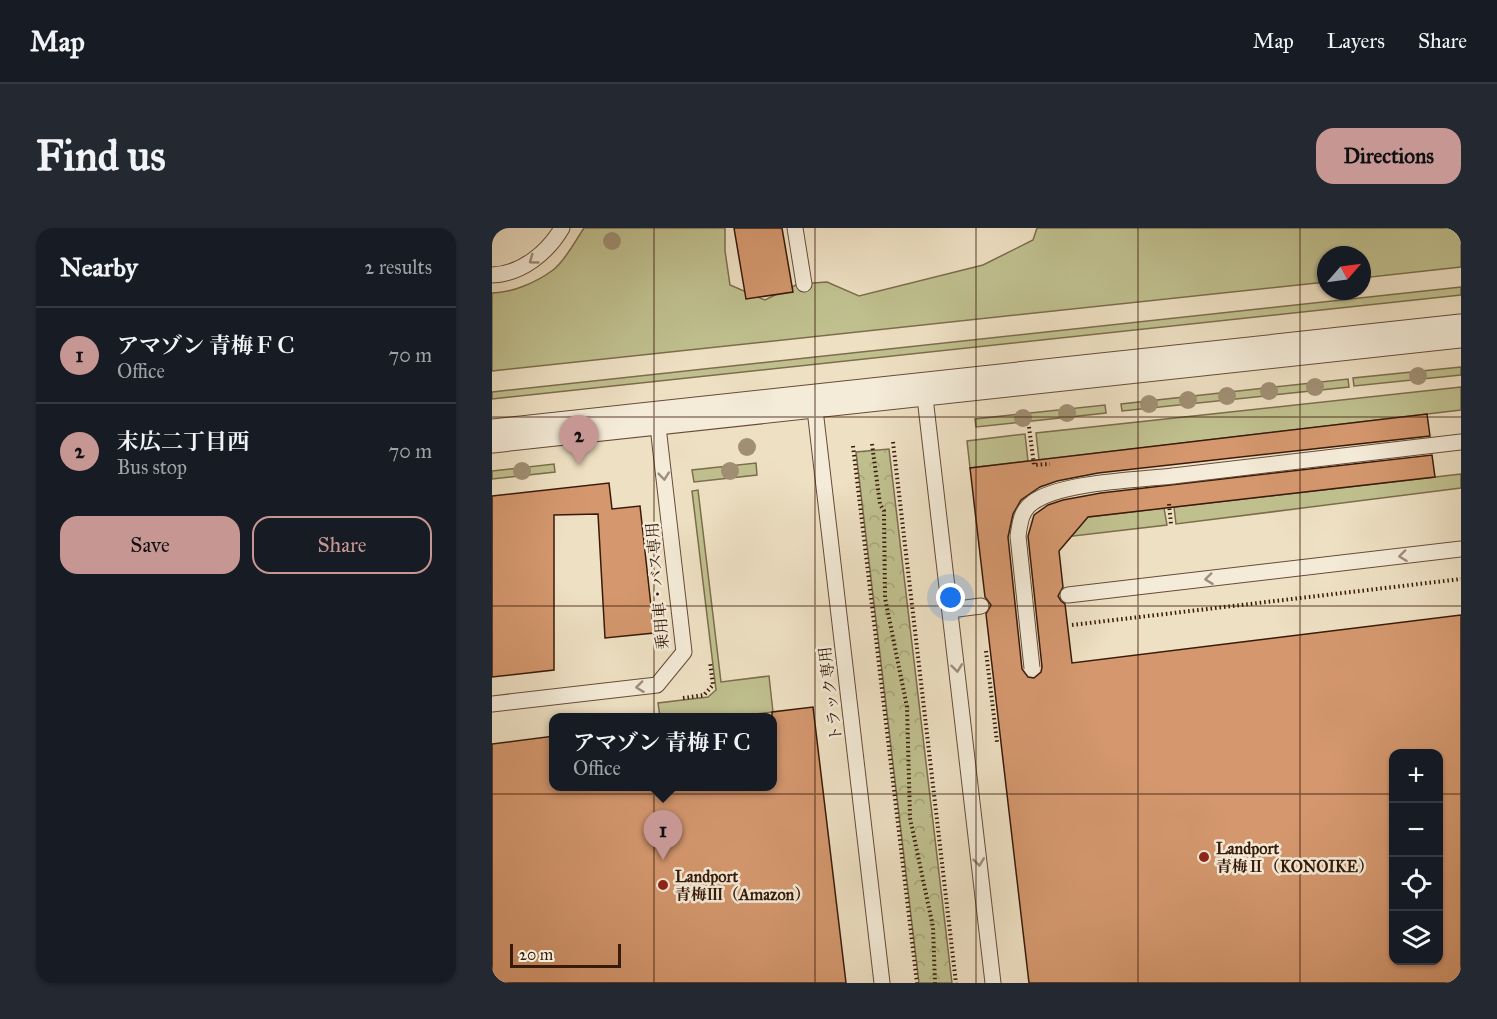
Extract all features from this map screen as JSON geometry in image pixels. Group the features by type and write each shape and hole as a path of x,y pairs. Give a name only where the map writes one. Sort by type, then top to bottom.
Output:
{"street":[{"path":"492,435 1461,331"}],"lane":[{"path":"492,275 529,263 547,249 562,228"},
{"path":"795,228 804,284"},
{"path":"924,389 993,983"},
{"name":"トラック専用","path":"814,401 882,983"},
{"name":"乗用車・バス専用","path":"492,704 657,685 684,652 657,418"},
{"path":"1032,668 1018,536 1021,516 1031,503 1069,488 1461,442"},
{"path":"1068,596 1461,549"},
{"path":"950,610 981,606"}],"path":[{"path":"893,442 956,983"},
{"path":"872,444 880,504 884,511 885,598 907,707 910,818 933,927 934,983"},
{"path":"853,446 917,983"},
{"path":"1072,625 1461,579"},
{"path":"986,651 997,742"}],"green space":[{"path":"584,228 725,228 725,251 730,285 765,300 798,284 827,282 859,296 983,265 1033,240 1037,228 1461,228 1461,267 1371,277 1371,246 1317,246 1317,283 492,371 492,293 508,291 540,279 558,266"},
{"path":"1461,287 1461,295 492,399 492,392 1341,300 1371,300 1371,297"},
{"path":"1461,367 1461,375 1354,386 1353,378"},
{"path":"1348,379 1349,387 1122,411 1121,404"},
{"path":"1461,387 1461,410 1039,460 1036,433"},
{"path":"1105,405 1106,413 976,427 975,419"},
{"path":"1025,434 1028,461 970,468 967,441"},
{"path":"889,449 952,983 919,983 856,452"},
{"path":"756,463 757,475 694,482 692,470"},
{"path":"554,464 555,472 492,479 492,471"},
{"path":"1461,474 1461,488 1176,524 1174,507"},
{"path":"698,490 721,682 769,676 773,712 659,713 658,703 708,697 716,690 692,491"},
{"path":"1164,508 1167,525 1065,537 1063,520"}],"building":[{"path":"734,228 782,228 793,292 746,299"},
{"name":"Landport 青梅Ⅱ（KONOIKE）","path":"1427,414 1430,436 1098,473 1057,481 1040,487 1021,500 1013,514 1008,537 1022,669 1028,677 1034,678 1041,672 1042,667 1028,536 1034,515 1048,505 1101,493 1432,455 1435,477 1088,517 1059,551 1063,587 1058,596 1065,604 1072,663 1461,615 1461,983 1029,983 986,614 991,605 985,597 970,468"},
{"path":"609,483 612,509 640,506 654,633 605,638 598,514 554,515 554,670 492,677 492,496"},
{"name":"Landport 青梅Ⅲ（Amazon）","path":"813,707 846,983 492,983 492,744 549,737 549,791 777,791 777,713 772,712"}],"place":[{"name":"末広二丁目西","path":"579,465"},
{"name":"Landport 青梅Ⅱ（KONOIKE）","path":"1204,857"},
{"name":"アマゾン 青梅ＦＣ","path":"663,860"},
{"name":"Landport 青梅Ⅲ（Amazon）","path":"663,885"}]}
